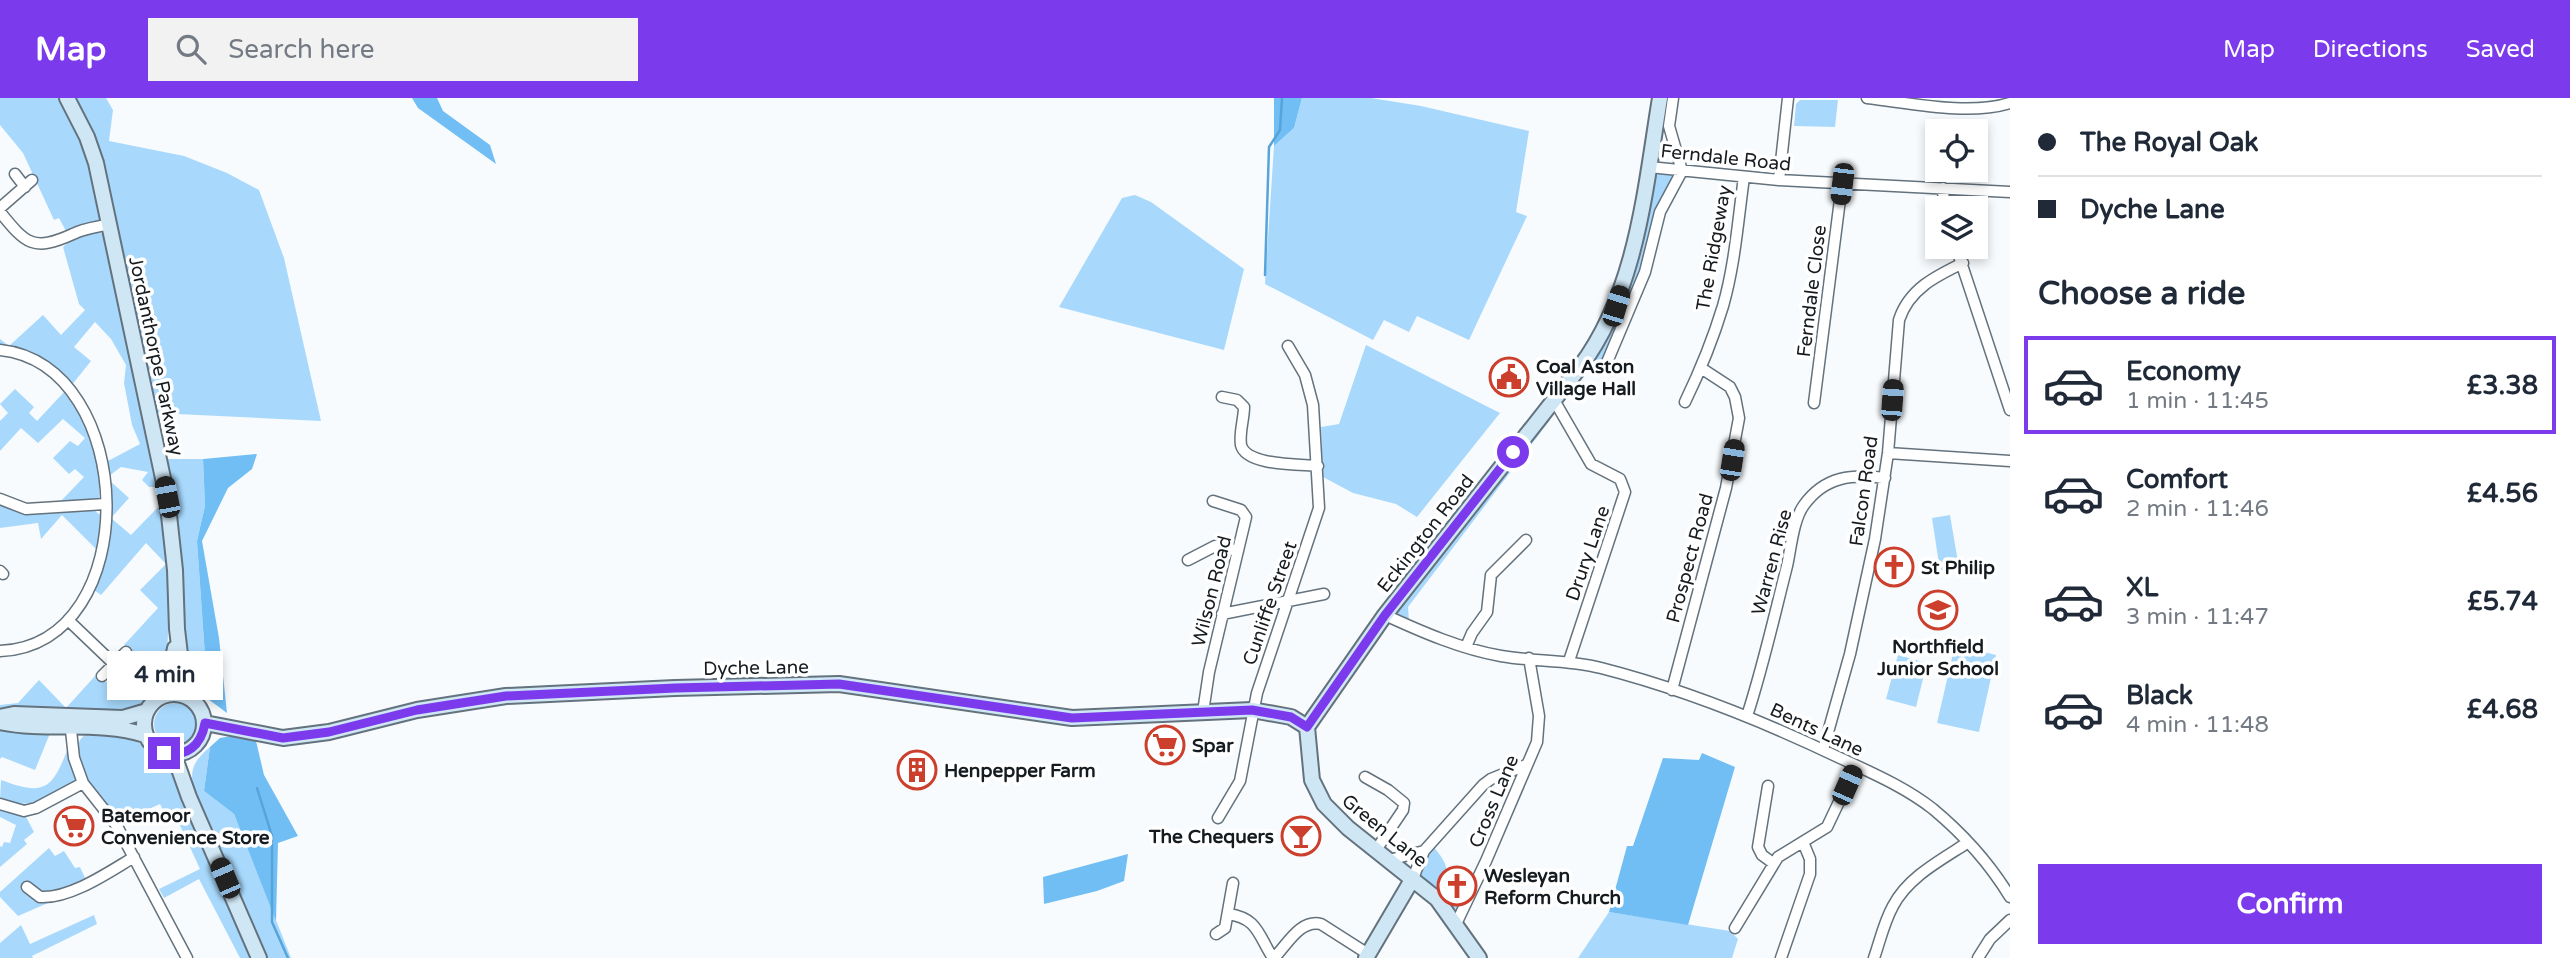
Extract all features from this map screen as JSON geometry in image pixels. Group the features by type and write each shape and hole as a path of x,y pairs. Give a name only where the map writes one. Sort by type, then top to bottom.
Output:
{"main road":[{"name":"Jordanthorpe Parkway","path":"67,98 87,137 96,163 167,497 183,680 191,699"},
{"name":"Eckington Road","path":"1307,727 1385,615 1596,346 1616,306 1635,236 1660,98"},
{"name":"Jordanthorpe Parkway","path":"157,699 168,683 177,629"},
{"name":"Dyche Lane","path":"205,723 283,738 329,732 417,710 506,696 839,684 1072,718 1252,710 1291,717 1307,727"},
{"path":"181,694 191,699 202,711 205,723 203,734 196,746 187,752 174,755 155,748 145,735 144,726 147,711 157,699 181,694"},
{"path":"0,722 17,726 123,718 147,711"},
{"path":"0,717 14,714 118,728 145,735"},
{"name":"Green Lane","path":"1307,727 1310,768 1320,798 1338,819 1437,899 1479,958"},
{"path":"174,755 189,797 259,958"},
{"path":"1367,956 1413,878"}],"street":[{"path":"1605,367 1645,272 1660,212 1682,171 1670,126 1673,98"},
{"path":"1779,180 1788,98"},
{"path":"1867,98 1965,108 1989,108 2010,103"},
{"name":"Ferndale Road","path":"1649,167 1779,180 2010,192"},
{"path":"15,174 28,183 0,210 20,236 27,240 43,244 54,243 73,233 110,224"},
{"name":"The Ridgeway","path":"1685,402 1701,368 1727,289 1744,177"},
{"name":"Ferndale Close","path":"1814,403 1842,184"},
{"path":"1943,188 1943,196"},
{"path":"1961,259 2010,410"},
{"name":"Falcon Road","path":"1823,750 1864,595 1885,478 1896,347 1903,310 1922,286 1963,263"},
{"name":"Cunliffe Street","path":"1218,818 1244,766 1252,710 1319,508 1314,413 1310,390 1305,375 1288,346"},
{"path":"0,350 19,354 41,365 74,394 89,418 102,453 105,504 104,542 93,585 58,630 34,645 0,652"},
{"name":"Prospect Road","path":"1672,691 1732,460 1739,418 1730,387 1701,368"},
{"path":"1222,397 1237,400 1244,407 1241,447 1248,456 1261,460 1318,466"},
{"name":"Drury Lane","path":"1554,400 1587,459 1595,467 1620,479 1625,492 1569,661"},
{"path":"1888,453 2010,461"},
{"name":"Warren Rise","path":"1747,716 1762,668 1801,510 1820,489 1840,478 1885,478"},
{"path":"0,499 26,509 105,504"},
{"name":"Wilson Road","path":"1202,712 1222,614 1245,523 1245,514 1241,510 1213,501"},
{"path":"1466,647 1472,633 1488,612 1491,575 1518,553 1526,540"},
{"path":"1188,560 1215,546 1238,551"},
{"path":"1222,614 1324,594"},
{"name":"Bents Lane","path":"1385,615 1466,647 1503,657 1569,661 1600,667 1747,716 1823,750 1920,800 1947,821 1992,869 2010,897"},
{"path":"68,620 114,664"},
{"path":"102,676 126,652"},
{"name":"Cross Lane","path":"1456,924 1537,742 1538,708 1529,658"},
{"path":"70,721 74,758 83,783 117,826 187,958"},
{"path":"1413,878 1424,851 1475,793 1491,779 1526,765"},
{"path":"1735,928 1773,863 1784,853 1827,827 1856,765"},
{"path":"1499,775 1513,793"},
{"path":"1365,777 1404,803 1404,810 1376,850"},
{"path":"0,804 24,811 36,808 83,783"},
{"path":"1768,786 1758,847 1762,855 1773,863"},
{"path":"1781,958 1810,874 1810,859 1803,842"},
{"path":"1874,958 1889,915 1899,896 1916,878 1968,843"},
{"path":"1389,860 1424,851"},
{"path":"27,887 40,897 59,896 134,857"},
{"path":"1216,934 1225,928 1233,883"},
{"path":"1228,914 1241,916 1252,923 1274,958 1302,928 1315,922 1321,923 1367,956"},
{"path":"1979,958 1990,939 2010,920"}],"shaded area":[{"path":"0,98 59,98 78,133 93,172 101,217 95,223 66,231 59,218 54,220 23,153 0,125"},
{"path":"74,98 106,98 113,110 109,141 184,156 227,173 259,190 284,258 321,421 156,413 107,179 94,137"},
{"path":"412,98 437,98 443,111 490,145 496,164 418,108"},
{"path":"1274,98 1302,98 1294,128 1274,146"},
{"path":"1302,98 1371,98 1421,106 1529,131 1516,212 1527,216 1469,340 1417,316 1409,332 1384,320 1373,340 1265,284 1274,146 1294,128"},
{"path":"1800,100 1838,100 1835,127 1794,126 1796,104"},
{"path":"1660,172 1675,178 1645,262 1596,374 1584,373 1617,320 1652,182"},
{"path":"1135,195 1151,202 1244,269 1224,350 1059,307 1122,198"},
{"path":"93,232 101,233 107,238 159,487 149,487 142,480 148,472 121,467 109,476 108,461 140,444 132,425 124,383 126,365 111,339 95,322 74,347 91,361 71,386 39,359 21,350 0,346 0,339 9,346 43,315 61,335 85,310 79,304 63,247 74,237"},
{"path":"1366,345 1500,413 1417,517 1396,504 1353,493 1323,477 1321,427 1339,424"},
{"path":"15,389 34,407 29,413 37,421 65,391 88,428 96,455 99,499 59,503 84,477 75,469 69,474 53,458 70,441 78,446 85,438 63,419 38,443 21,428 0,451 0,421 8,413 0,404"},
{"path":"1546,420 1550,420 1408,607 1409,621 1400,617 1395,611"},
{"path":"257,454 252,469 228,488 202,541 219,638 227,713 208,699 197,541 205,506 203,459"},
{"path":"165,459 203,459 205,506 197,541 208,699 196,689 189,677 178,552"},
{"path":"109,480 129,498 111,518 131,535 163,502 170,563 167,666 162,682 136,709 0,711 0,705 18,703 39,680 66,708 95,676 113,685 134,664 124,645 158,608 140,590 166,564 146,543 101,595 94,590 108,549"},
{"path":"0,505 26,513 94,510 100,515 98,551 62,515 41,539 38,523 0,528"},
{"path":"1950,515 1959,568 1940,571 1932,518"},
{"path":"1955,645 1996,655 1979,732 1937,723"},
{"path":"1898,655 1927,663 1916,707 1886,699"},
{"path":"175,703 190,709 196,724 190,739 175,745 160,739 154,724 160,709"},
{"path":"0,729 51,731 35,770 2,757 0,759"},
{"path":"89,733 133,738 170,767 255,958 240,958 199,879 164,898 159,889 200,869 177,819 169,822 160,804 120,822 97,796 85,778 79,761 79,744 82,737"},
{"path":"231,736 256,741 264,775 298,836 278,843 276,921 234,814 204,791 210,747 220,738"},
{"path":"210,747 204,791 234,814 291,958 267,958 197,800 193,770 198,759"},
{"path":"68,748 75,779 73,784 47,798 29,803 20,804 0,799 1,780 27,788 45,786 57,773"},
{"path":"1702,753 1735,767 1688,925 1609,912 1627,846 1633,846 1663,758 1699,760"},
{"path":"0,808 25,815 34,832 24,840 27,844 0,867 0,846 2,847 4,842 10,843 16,825 0,817"},
{"path":"1434,847 1446,866 1445,889 1464,899 1457,910 1418,875 1425,855"},
{"path":"49,848 55,856 64,851 75,868 80,867 85,878 48,893 48,903 18,916 0,897 0,892"},
{"path":"1128,854 1124,881 1097,891 1044,904 1043,877"},
{"path":"1609,912 1730,931 1738,939 1732,958 1578,958"},
{"path":"94,915 97,924 32,956 33,958 0,958 0,943 21,925 30,944"}],"waterway":[{"path":"1265,275 1269,147 1280,130 1282,98"},
{"path":"257,788 272,836 272,922 288,958"}],"place":[{"name":"Coal Aston Village Hall","path":"1509,377"},
{"name":"St Philip","path":"1894,567"},
{"name":"Northfield Junior School","path":"1938,610"},
{"name":"Spar","path":"1165,745"},
{"name":"Henpepper Farm","path":"917,770"},
{"name":"Batemoor Convenience Store","path":"74,826"},
{"name":"The Chequers","path":"1301,836"},
{"name":"Wesleyan Reform Church","path":"1457,886"}],"route":[{"path":"164,753 174,755 187,752 196,746 203,734 205,723 283,738 329,732 417,710 506,696 839,684 1072,718 1252,710 1291,717 1307,727 1385,615 1513,452"}]}
